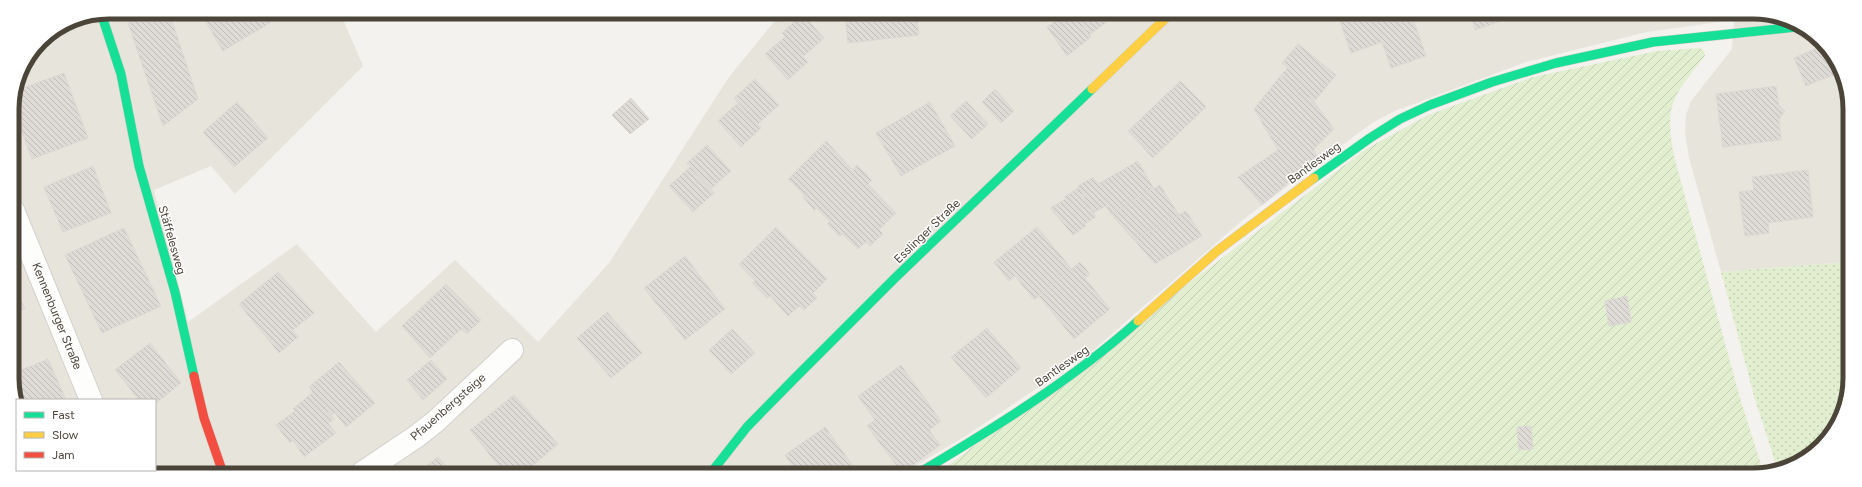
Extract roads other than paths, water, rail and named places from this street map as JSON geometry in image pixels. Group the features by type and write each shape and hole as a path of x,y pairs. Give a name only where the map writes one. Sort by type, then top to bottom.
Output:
{"street":[{"name":"Esslinger Straße","path":"715,468 747,427 793,380 1164,19"},
{"name":"Stäffelesweg","path":"103,20 119,68 138,166 175,292 204,418 221,468"},
{"name":"Bantlesweg","path":"927,468 998,425 1080,369 1107,348 1203,263 1262,216 1361,144 1399,120 1475,87 1529,70 1630,46 1653,42 1792,27"},
{"name":"Kennenburger Straße","path":"19,225 91,399"},
{"name":"Pfauenbergsteige","path":"369,468 431,424 512,350"}]}
